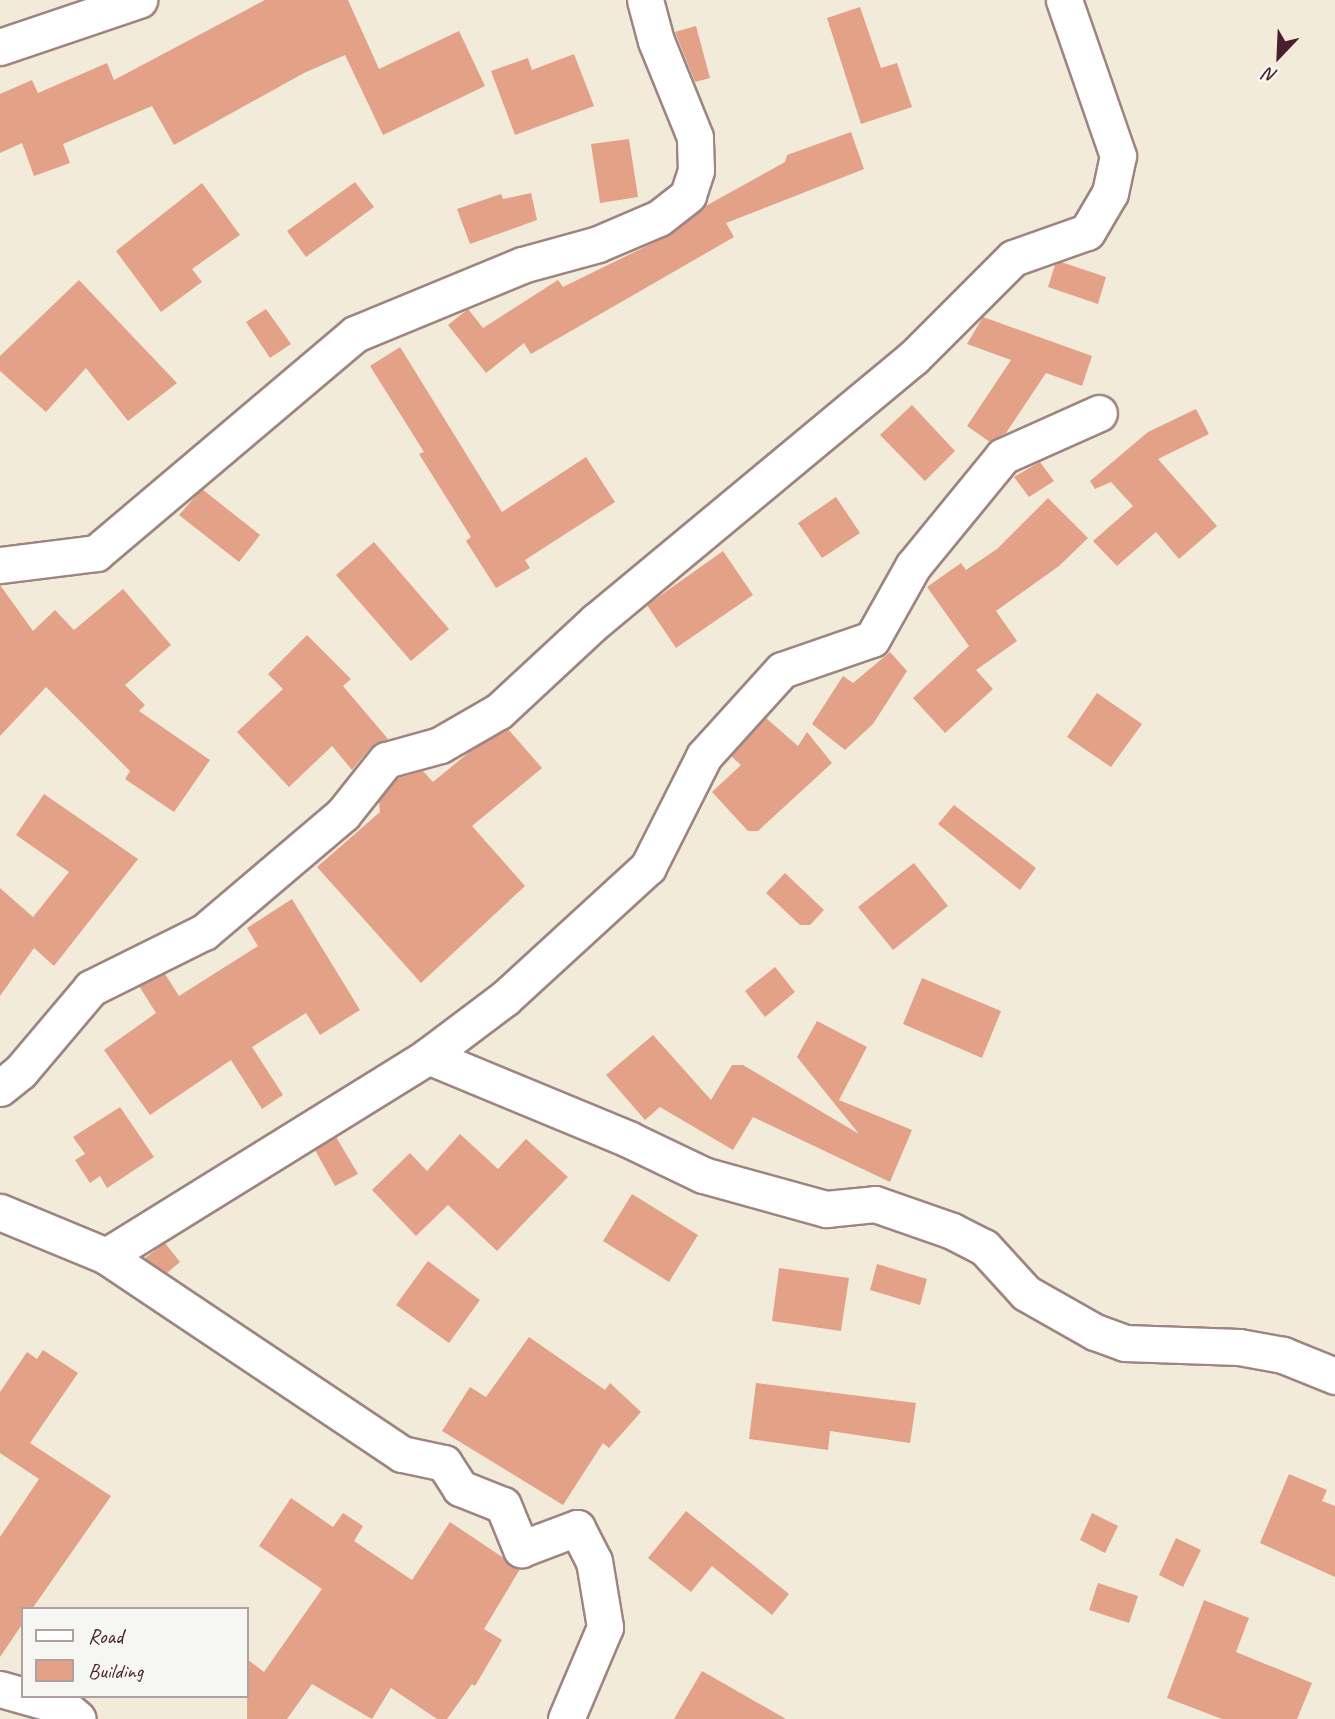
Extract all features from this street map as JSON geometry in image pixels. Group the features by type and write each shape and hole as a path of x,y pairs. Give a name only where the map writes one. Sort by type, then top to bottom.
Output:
{"street":[{"path":"0,47 139,0"},
{"path":"0,565 96,553 355,334 522,265 598,244 659,218 688,195 696,170 695,137 656,41 645,0"},
{"path":"0,1088 20,1072 91,988 204,932 343,814 386,760 440,746 499,711 596,621 913,358 1013,258 1087,232 1110,193 1118,156 1065,0"},
{"path":"106,1256 428,1056 505,998 648,867 704,756 782,670 872,639 913,566 1003,456 1099,413"},
{"path":"428,1056 628,1139 703,1175 826,1209 875,1204 952,1231 984,1247 1026,1293 1095,1332 1125,1343 1239,1347 1283,1355 1335,1376"},
{"path":"0,1212 106,1256 402,1454 444,1463 460,1488 503,1505 521,1549 577,1528 594,1561 605,1627 566,1719"},
{"path":"0,1689 21,1695"},
{"path":"32,1698 64,1707 78,1719"}],"building":[{"path":"265,0 348,0 379,69 459,31 485,86 383,135 345,55 304,73 174,145 152,106 63,144 70,163 34,176 22,143 0,153 0,94 32,80 38,93 107,63 114,80"},
{"path":"860,7 881,68 897,63 912,107 861,124 827,18"},
{"path":"696,26 710,78 695,82 675,32"},
{"path":"574,54 594,106 515,135 491,71 528,58 532,70"},
{"path":"851,132 864,169 726,223 734,237 531,354 524,343 486,373 448,325 468,309 483,328 558,280 563,287 667,236 702,208 785,162 787,155"},
{"path":"629,139 638,197 600,203 591,144"},
{"path":"355,182 374,207 306,257 287,231"},
{"path":"202,183 240,235 192,269 202,282 161,312 116,251"},
{"path":"531,193 537,220 470,244 457,209 501,194 503,199"},
{"path":"1061,262 1106,277 1098,304 1048,287 1055,265"},
{"path":"79,280 177,383 128,421 86,368 46,412 0,371 0,356"},
{"path":"266,309 291,344 270,358 246,322"},
{"path":"983,317 1092,356 1082,386 1046,373 1006,433 990,442 967,426 1011,360 967,344"},
{"path":"400,347 502,512 586,457 615,502 525,560 530,568 496,588 466,541 471,537 419,454 424,452 370,366"},
{"path":"912,405 955,451 925,481 880,435"},
{"path":"1196,409 1209,434 1158,459 1217,526 1179,559 1156,532 1117,566 1093,541 1133,506 1111,482 1095,489 1090,481 1148,432"},
{"path":"1040,462 1054,481 1029,497 1014,477"},
{"path":"202,489 260,535 239,562 179,515"},
{"path":"836,497 860,533 822,558 798,523"},
{"path":"1048,498 1088,538 1059,566 996,611 1017,641 976,670 993,689 945,733 913,698 969,646 927,587 961,563 966,570 997,549"},
{"path":"374,542 449,629 411,661 336,575"},
{"path":"723,551 753,595 676,648 647,605"},
{"path":"0,585 33,631 55,610 74,630 123,589 171,645 125,685 145,705 139,711 210,760 174,812 125,779 130,771 46,687 0,736"},
{"path":"307,635 351,679 343,686 388,739 371,747 352,770 332,746 289,787 237,732 283,689 268,674"},
{"path":"890,652 907,671 873,724 845,750 812,724 843,676 853,683"},
{"path":"1097,693 1142,724 1111,767 1067,737"},
{"path":"766,718 798,746 807,732 832,763 758,831 748,831 712,792 741,765 731,756"},
{"path":"508,729 542,768 472,826 525,886 421,983 317,867 380,812 379,801 398,778 423,771 433,782 473,749"},
{"path":"44,794 138,859 54,966 34,948 0,996 0,888 33,917 69,872 16,835"},
{"path":"954,805 1036,868 1020,890 938,824"},
{"path":"914,863 948,906 893,950 858,907"},
{"path":"785,873 824,910 810,925 800,925 766,893"},
{"path":"292,899 360,1010 320,1035 306,1013 252,1047 283,1095 262,1109 231,1060 150,1115 104,1050 156,1013 139,986 165,974 179,996 258,946 247,928"},
{"path":"775,967 795,992 765,1017 745,991"},
{"path":"922,978 1001,1011 982,1058 903,1024"},
{"path":"817,1021 867,1047 839,1100 912,1130 890,1182 753,1117 733,1150 660,1107 645,1120 606,1075 653,1035 711,1100 732,1065 743,1065 859,1134 797,1057"},
{"path":"120,1107 154,1157 107,1188 100,1176 90,1183 75,1160 85,1154 73,1137"},
{"path":"460,1134 498,1169 526,1139 568,1177 497,1251 448,1205 416,1236 372,1190 410,1153 427,1171"},
{"path":"336,1137 358,1174 335,1186 315,1150"},
{"path":"632,1194 698,1235 669,1282 603,1241"},
{"path":"165,1243 180,1262 167,1273 145,1258"},
{"path":"428,1261 480,1300 449,1343 396,1305"},
{"path":"877,1264 927,1279 920,1305 870,1290"},
{"path":"779,1268 849,1278 841,1331 772,1321"},
{"path":"529,1337 605,1390 610,1383 641,1412 609,1448 603,1443 563,1505 442,1431 470,1387 486,1397"},
{"path":"43,1350 78,1373 30,1443 111,1496 33,1607 21,1607 21,1626 0,1657 0,1537 39,1479 0,1453 0,1392 27,1352 37,1359"},
{"path":"756,1383 916,1403 910,1443 830,1431 828,1450 749,1439"},
{"path":"1289,1474 1327,1490 1322,1501 1335,1506 1335,1577 1260,1543"},
{"path":"291,1498 333,1527 343,1513 363,1526 354,1541 412,1580 450,1522 520,1569 484,1629 502,1640 475,1686 472,1684 447,1719 437,1719 391,1688 372,1719 312,1684 287,1719 247,1719 248,1660 264,1672 322,1589 259,1546"},
{"path":"686,1511 789,1594 772,1615 712,1566 691,1592 648,1558"},
{"path":"1092,1513 1118,1526 1105,1553 1080,1540"},
{"path":"1176,1538 1201,1550 1183,1587 1159,1575"},
{"path":"1098,1583 1138,1596 1129,1623 1089,1610"},
{"path":"1204,1600 1249,1618 1236,1652 1312,1683 1297,1719 1222,1719 1167,1698"},
{"path":"702,1671 786,1719 674,1719"}]}
